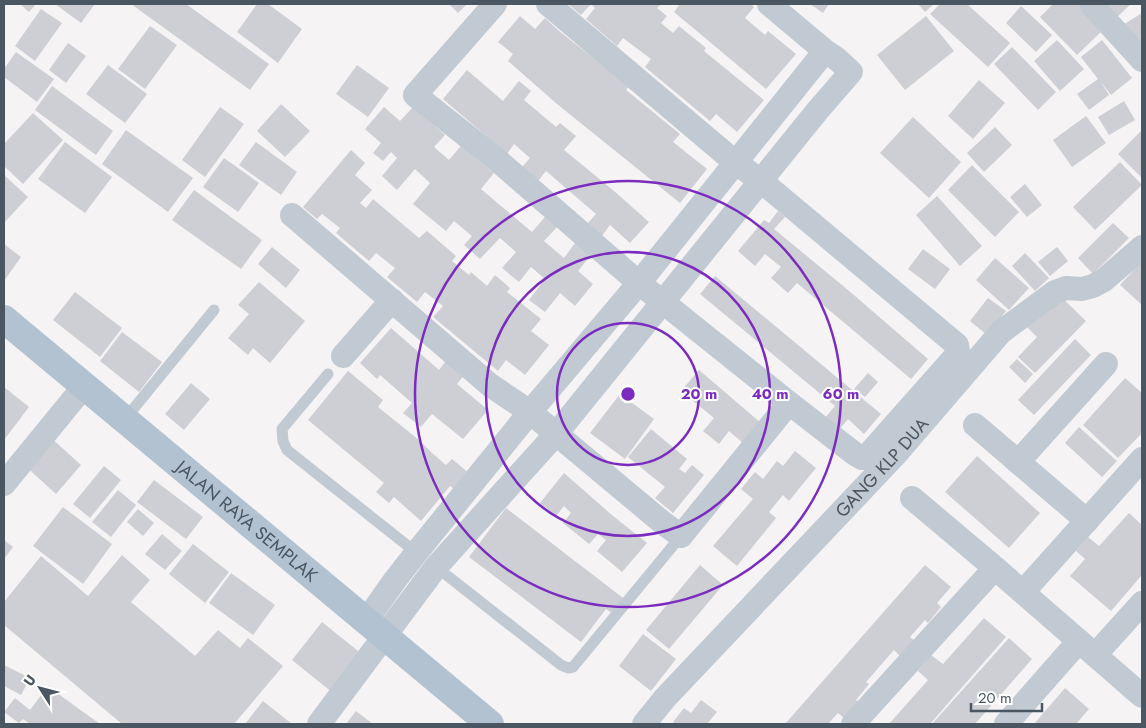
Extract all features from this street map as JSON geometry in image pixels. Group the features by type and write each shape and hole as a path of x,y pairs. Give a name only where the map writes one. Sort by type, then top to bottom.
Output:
{"main road":[{"name":"JALAN RAYA SEMPLAK","path":"4,319 490,724"}],"street":[{"path":"495,4 414,95 496,159 639,283 788,403 855,454 862,458 868,455 954,358 958,351 957,345 761,181 736,163 548,4"},
{"path":"376,628 436,567 556,434 818,110 851,72 768,4"},
{"path":"1091,4 1142,60"},
{"path":"319,724 376,628 395,580 530,412 639,283 825,51"},
{"path":"292,215 490,385 530,412 681,536 788,403"},
{"name":"GANG KLP DUA","path":"644,724 672,691 896,454 1001,332 1055,292 1066,288 1082,289 1104,280 1142,247"},
{"path":"343,356 392,300"},
{"path":"1018,462 1106,364"},
{"path":"4,484 84,385"},
{"path":"975,425 1087,521"},
{"path":"1023,592 1142,459"},
{"path":"912,498 1142,696"},
{"path":"853,724 995,568"},
{"path":"1006,724 1087,648 1142,603"}],"lane":[{"path":"125,419 214,310"},
{"path":"328,374 282,429 283,441 287,450 561,665 568,668 573,667 681,536"}],"building":[{"path":"20,4 36,4 29,12"},
{"path":"55,4 95,4 81,23"},
{"path":"131,4 186,4 269,64 250,90"},
{"path":"257,4 268,4 302,29 278,63 237,32"},
{"path":"449,4 467,4 458,13"},
{"path":"568,4 591,4 581,15"},
{"path":"591,4 661,4 657,8 667,16 661,23 673,33 679,26 706,48 704,51 764,100 737,132 716,114 710,121 645,67 651,59 623,38 617,46 586,19 595,8"},
{"path":"680,4 751,4 754,7 745,18 765,35 768,31 796,54 766,89 674,12"},
{"path":"810,4 829,4 823,13"},
{"path":"918,4 934,4 925,12"},
{"path":"940,4 967,4 1010,43 988,67 930,14"},
{"path":"1053,4 1078,4 1103,30 1077,55 1040,17"},
{"path":"1101,4 1131,4 1115,19"},
{"path":"1021,6 1052,35 1036,52 1006,23"},
{"path":"41,9 62,23 35,61 15,46"},
{"path":"1142,13 1142,58 1123,25"},
{"path":"520,16 535,29 545,18 629,86 626,90 680,134 673,142 707,169 680,203 557,104 508,61 513,54 498,42"},
{"path":"926,16 954,51 905,90 877,55"},
{"path":"150,26 177,45 145,89 118,69"},
{"path":"1057,40 1084,69 1060,91 1034,61"},
{"path":"1102,40 1132,78 1111,95 1101,82 1109,95 1089,110 1077,94 1098,79 1081,57"},
{"path":"68,43 86,56 66,83 49,70"},
{"path":"1012,47 1056,92 1038,110 994,64"},
{"path":"16,52 54,79 37,102 4,77 4,69"},
{"path":"108,65 147,94 125,123 86,94"},
{"path":"357,65 389,88 368,117 336,94"},
{"path":"467,70 503,101 519,81 531,91 524,100 556,127 560,123 576,136 564,150 649,222 630,243 610,225 602,236 587,224 596,214 546,171 538,181 522,167 530,158 514,144 507,154 443,99"},
{"path":"979,80 1005,103 973,139 948,116"},
{"path":"52,86 113,131 96,155 35,110"},
{"path":"1124,101 1135,120 1109,135 1098,117"},
{"path":"281,104 310,131 285,157 257,131"},
{"path":"220,107 244,124 205,177 182,160"},
{"path":"384,107 400,121 413,107 445,135 434,147 449,160 461,146 494,173 481,189 532,232 545,217 557,227 544,241 564,258 575,243 591,255 578,271 593,284 575,306 560,293 545,312 529,300 545,279 531,267 519,282 502,268 516,252 500,238 480,259 464,245 472,236 454,221 446,231 413,204 430,183 415,169 397,190 382,176 397,158 391,152 383,161 373,153 381,143 365,129"},
{"path":"33,113 63,140 23,184 4,166 4,144"},
{"path":"1086,116 1106,143 1072,167 1053,140"},
{"path":"913,117 961,162 929,198 880,153"},
{"path":"995,127 1012,145 984,172 967,153"},
{"path":"126,130 193,178 168,212 102,164"},
{"path":"1142,130 1142,178 1118,154"},
{"path":"65,142 112,177 85,213 38,179"},
{"path":"256,142 297,172 281,195 239,165"},
{"path":"351,150 365,163 355,175 372,190 360,203 366,208 373,199 419,238 427,231 456,256 452,261 469,275 471,272 487,286 495,275 510,288 507,292 541,319 531,331 549,345 525,375 506,360 498,371 433,317 443,306 425,292 417,302 387,277 395,268 376,253 369,261 336,233 340,228 322,214 317,219 303,207"},
{"path":"224,158 259,183 238,212 203,187"},
{"path":"1120,162 1142,185 1095,230 1073,207"},
{"path":"972,165 1019,212 995,237 948,190"},
{"path":"4,175 28,197 4,223"},
{"path":"1025,184 1042,205 1027,217 1010,197"},
{"path":"194,190 262,240 241,269 172,220"},
{"path":"937,196 982,246 960,266 916,215"},
{"path":"778,211 785,217 774,229 928,359 911,379 797,283 788,293 771,278 781,267 765,254 755,266 738,251 764,220 769,223"},
{"path":"1113,223 1129,238 1093,274 1078,258"},
{"path":"4,244 21,257 4,281"},
{"path":"272,247 300,270 286,288 258,264"},
{"path":"1057,247 1068,261 1050,276 1038,262"},
{"path":"923,249 950,269 935,289 908,269"},
{"path":"1025,253 1049,278 1035,291 1012,266"},
{"path":"995,258 1029,288 1009,310 976,280"},
{"path":"1142,261 1142,305 1120,285"},
{"path":"715,276 881,414 864,434 848,419 838,431 824,419 835,406 700,294"},
{"path":"259,282 305,321 270,363 253,348 248,355 228,338 249,314 238,305"},
{"path":"75,292 122,328 100,357 53,320"},
{"path":"1059,295 1086,321 1035,373 1018,357 1037,337 1027,327"},
{"path":"988,298 1006,311 987,335 970,321"},
{"path":"391,328 439,370 448,358 466,373 457,384 488,410 463,439 432,414 421,427 403,413 412,403 380,375 377,379 360,363"},
{"path":"122,332 162,362 139,392 100,361"},
{"path":"1075,339 1091,355 1034,415 1018,400"},
{"path":"1017,359 1033,374 1025,383 1009,367"},
{"path":"699,370 761,423 744,444 729,431 719,444 703,431 714,418 681,391"},
{"path":"348,371 383,400 378,407 446,465 452,459 470,474 456,490 450,486 421,521 394,497 389,503 376,492 384,483 308,420"},
{"path":"868,373 878,382 865,397 854,389"},
{"path":"1125,378 1142,393 1142,433 1118,458 1083,425"},
{"path":"191,383 210,399 184,430 165,414"},
{"path":"4,387 29,407 4,440"},
{"path":"620,394 654,419 625,459 590,433"},
{"path":"1079,427 1117,461 1102,477 1065,443"},
{"path":"651,429 687,459 679,469 685,473 692,465 704,475 673,513 655,498 665,487 628,457"},
{"path":"48,435 81,465 56,494 23,464"},
{"path":"795,451 816,468 789,501 783,495 769,512 776,518 737,566 713,546 753,499 741,489 755,472 763,479 777,461 783,466"},
{"path":"977,456 1040,513 1009,548 945,492"},
{"path":"104,466 121,480 90,518 73,504"},
{"path":"564,473 647,543 622,572 597,551 606,540 598,534 589,544 563,523 571,513 564,506 556,516 540,503"},
{"path":"154,480 203,517 186,539 137,502"},
{"path":"118,490 136,505 111,537 92,522"},
{"path":"63,507 112,544 83,584 33,546"},
{"path":"506,508 623,598 612,613 606,609 581,642 469,557"},
{"path":"138,509 154,523 143,536 127,522"},
{"path":"1129,513 1142,525 1142,575 1111,611 1070,576 1085,559 1076,551 1088,537 1099,546"},
{"path":"162,534 182,551 165,570 145,554"},
{"path":"4,540 13,547 4,559"},
{"path":"193,544 229,572 205,603 169,574"},
{"path":"122,555 150,580 131,602 195,656 218,630 240,648 248,638 283,666 234,724 122,724 4,625 4,602 41,556 88,596"},
{"path":"700,565 723,585 669,649 646,630"},
{"path":"925,565 951,587 937,603 941,607 928,623 925,620 910,637 914,640 900,656 894,650 866,682 869,684 856,700 860,703 845,719 838,713 828,724 785,724"},
{"path":"231,573 275,605 253,635 209,603"},
{"path":"984,618 1006,637 930,724 889,724 928,680 918,671 931,655 943,664"},
{"path":"322,622 363,655 333,693 292,660"},
{"path":"643,634 676,659 651,691 619,666"},
{"path":"1009,638 1032,659 975,724 932,724"},
{"path":"4,665 30,678 21,695 4,686"},
{"path":"48,686 100,724 30,724 23,719 19,723 4,712 15,698 30,710"},
{"path":"1065,688 1089,709 1076,724 1034,724"},
{"path":"701,700 717,712 707,724 676,724 673,722 684,708 691,713"},
{"path":"263,701 292,724 245,724"},
{"path":"356,711 373,724 346,724"}]}
